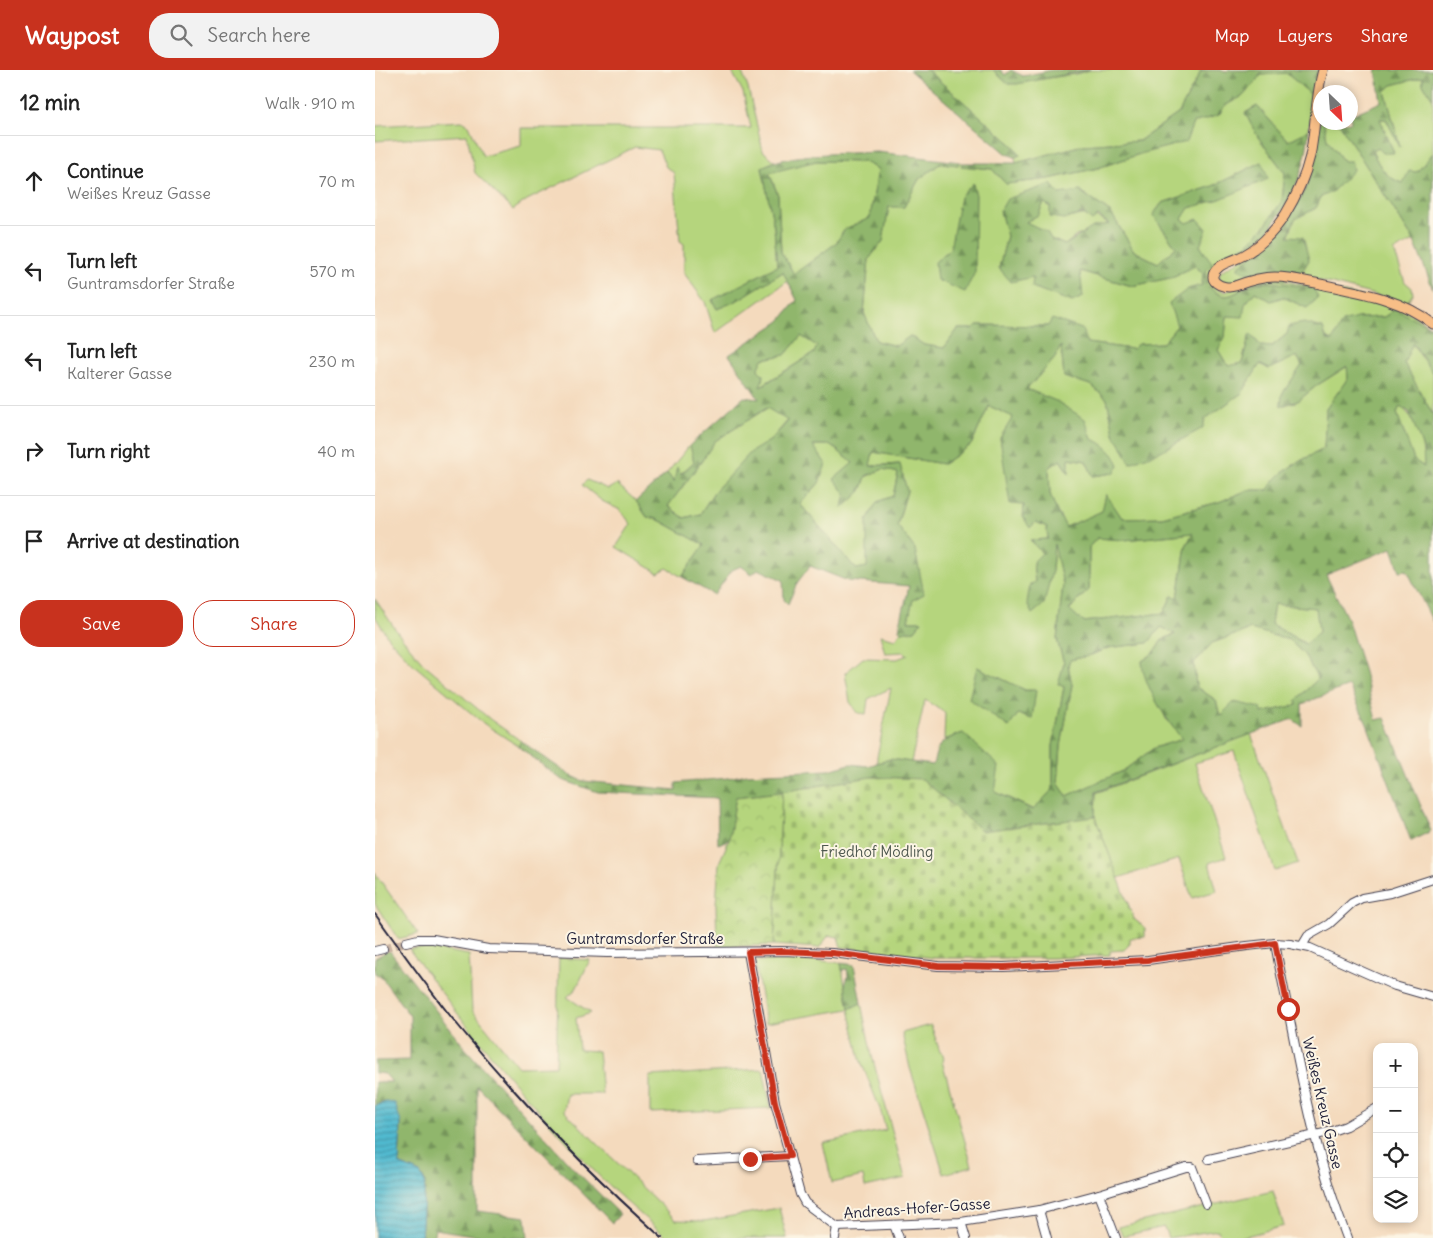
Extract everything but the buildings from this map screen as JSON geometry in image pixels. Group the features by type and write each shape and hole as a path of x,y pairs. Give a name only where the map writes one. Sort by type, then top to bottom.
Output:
{"main road":[{"path":"1323,70 1317,89 1310,155 1295,198 1284,217 1258,245 1246,255 1216,269 1213,276 1215,282 1220,286 1228,287 1265,277 1289,278 1360,292 1401,305 1423,316 1433,324"}],"street":[{"path":"1302,946 1308,936 1329,924 1351,903 1371,895 1390,893 1433,879"},
{"name":"Guntramsdorfer Straße","path":"406,942 418,939 433,939 488,949 558,952 782,951 832,953 938,966 1004,967 1148,960 1275,943 1302,946 1395,986 1433,996"},
{"name":"Weißes Kreuz Gasse","path":"1275,943 1303,1088 1335,1207 1347,1238"},
{"path":"697,1161 790,1156 775,1102 748,952"},
{"path":"1209,1159 1315,1136 1346,1126 1373,1110"},
{"name":"Andreas-Hofer-Gasse","path":"790,1156 800,1194 805,1203 837,1227 961,1222 1039,1210 1099,1194 1186,1166 1192,1167 1206,1204"},
{"path":"1099,1194 1116,1238"},
{"path":"1039,1210 1047,1238"},
{"path":"961,1222 966,1238"},
{"path":"895,1225 899,1238"},
{"path":"835,1238 837,1227"}],"green space":[{"path":"731,70 741,70 748,88 763,151 775,161 762,167 774,227 777,266 712,300 717,309 736,301 783,272 788,281 715,333 705,302 684,273 684,244 680,241 674,173 666,167 659,150 635,147 527,200 513,210 475,173 467,135 375,141 375,126 462,121 469,125 483,156 521,146 521,128 751,128 743,92"},
{"path":"909,70 927,70 1015,147 1020,155 1015,157 1007,154"},
{"path":"927,70 993,70 1008,84 1076,74 1090,70 1205,70 1201,71 1179,113 1139,141 1083,145 1016,163 1015,157 1020,155 1015,147"},
{"path":"993,70 1001,70 1005,75 1011,70 1023,76 1052,70 1090,70 1017,84 1008,84"},
{"path":"1320,70 1316,85 1313,85 1313,96 1286,73 1261,75 1243,96 1224,106 1219,115 1193,123 1186,142 1140,154 1098,168 1049,179 1006,184 992,169 961,166 963,163 1016,163 1083,145 1139,141 1179,113 1201,71"},
{"path":"1376,70 1433,70 1433,99 1423,84 1423,77 1392,85 1385,91 1400,147 1386,119 1380,119 1394,153 1383,153 1378,148 1372,151 1387,175 1403,183 1409,171 1417,172 1433,153 1433,289 1414,241 1343,130 1358,130 1358,112 1381,102"},
{"path":"1286,73 1313,96 1309,130 1288,141 1257,106 1245,113 1258,137 1285,173 1282,201 1264,227 1246,245 1225,254 1229,257 1263,237 1256,244 1222,261 1212,285 1218,290 1225,292 1253,282 1280,280 1365,297 1402,308 1432,327 1384,317 1357,318 1332,341 1326,338 1287,334 1271,347 1261,346 1250,334 1242,363 1228,366 1218,350 1225,337 1227,316 1245,304 1255,292 1271,301 1283,297 1307,308 1314,289 1279,283 1259,283 1227,296 1214,291 1206,284 1206,271 1209,261 1187,223 1182,219 1188,208 1220,199 1262,162 1213,186 1162,203 1153,215 1176,247 1158,263 1134,251 1111,213 1080,191 1000,211 1007,236 999,268 1033,277 1080,271 1132,286 1170,278 1195,266 1203,273 1202,285 1188,289 1177,326 1163,343 1138,344 1132,349 1087,343 1048,326 977,325 973,329 958,329 944,348 924,345 910,336 897,346 876,341 864,313 869,259 883,241 889,206 904,207 919,179 941,163 958,165 960,162 963,163 962,166 992,169 1006,184 1049,179 1098,168 1140,154 1193,123 1219,115 1224,106 1243,96 1261,75"},
{"path":"1423,77 1423,84 1433,99 1433,153 1417,173 1403,183 1387,175 1372,151 1378,147 1379,119 1386,119 1399,144 1385,91 1392,85"},
{"path":"1257,106 1288,141 1309,130 1308,143 1299,179 1282,212 1264,236 1229,257 1224,254 1246,245 1264,227 1282,201 1285,173 1258,137 1245,113"},
{"path":"1318,130 1325,130 1327,139 1343,161 1351,161 1353,170 1333,191 1321,197 1316,208 1295,219 1288,236 1303,237 1309,260 1301,273 1270,271 1250,274 1237,268 1264,245 1287,219 1311,174"},
{"path":"1325,130 1343,130 1414,241 1394,251 1405,282 1412,288 1413,294 1406,303 1309,278 1233,283 1221,281 1219,276 1221,271 1260,248 1278,233 1238,267 1250,274 1270,271 1301,273 1309,260 1288,237 1295,219 1316,208 1321,197 1333,191 1343,161 1327,139"},
{"path":"877,152 960,162 959,165 941,163 919,179 904,207 889,207 883,241 869,259 864,313 876,341 896,346 910,336 924,345 944,348 958,329 973,329 977,325 1048,326 1052,319 1082,329 1087,343 1132,349 1138,344 1163,343 1177,326 1169,303 1188,289 1202,285 1203,273 1195,266 1170,278 1132,286 1080,271 1083,297 1072,302 1032,287 1033,277 1011,282 999,268 1007,236 1000,211 1007,199 1051,184 1059,194 1080,191 1111,213 1134,251 1158,263 1176,247 1153,215 1162,203 1213,186 1262,162 1268,179 1220,199 1189,208 1182,219 1187,223 1198,219 1207,229 1200,246 1213,264 1206,271 1206,284 1221,295 1227,296 1259,283 1286,284 1314,289 1318,298 1307,308 1283,297 1271,301 1255,292 1245,304 1243,317 1227,316 1225,337 1218,350 1228,366 1242,363 1250,334 1261,346 1271,347 1287,334 1289,326 1304,323 1323,328 1326,338 1332,341 1342,322 1357,318 1384,317 1395,309 1433,328 1433,374 1413,343 1404,363 1433,415 1433,622 1407,570 1400,571 1392,548 1326,575 1347,618 1364,672 1376,720 1385,718 1431,831 1411,841 1367,724 1349,686 1302,704 1302,726 1292,719 1096,792 1095,817 982,831 922,779 871,777 782,792 736,797 729,840 718,844 717,798 598,792 562,780 518,746 521,741 568,774 583,781 676,790 676,783 728,778 747,774 829,770 850,764 868,766 890,759 933,765 937,751 942,743 963,733 999,766 995,792 1033,810 1053,789 1053,746 1064,687 1058,684 1064,663 1057,640 1063,584 1054,544 1052,571 1044,604 1032,614 1027,603 1030,585 1035,582 1033,562 1042,553 1030,540 1048,539 1047,527 1036,522 1030,528 1023,517 1024,505 1010,504 1000,438 1013,417 989,406 971,445 943,464 873,452 870,466 900,464 907,491 897,525 915,549 924,594 913,600 908,621 922,621 915,630 901,632 899,629 909,586 848,581 810,566 797,583 788,604 784,600 783,580 758,569 752,574 741,566 732,570 714,595 682,577 704,545 657,519 647,517 636,501 667,473 674,482 677,467 681,474 694,462 690,445 744,397 759,399 729,355 780,321 797,300 783,272 736,301 717,309 712,300 777,266 774,227 762,167 774,162 803,156","holes":["816,161 864,162 878,169 870,218 845,229 836,243 794,274 781,252 778,195 769,173","1044,203 1050,206 1050,217 1064,219 1084,214 1092,221 1098,216 1109,224 1093,227 1065,245 1051,239 1047,232 1026,222 1038,215","801,336 817,346 814,353 760,387 764,375 758,370 763,359 785,355","1061,346 1064,377 1091,385 1107,399 1115,437 1130,463 1161,451 1203,428 1205,419 1242,393 1260,364 1269,369 1297,356 1302,365 1282,394 1281,406 1298,401 1316,386 1347,366 1348,378 1326,409 1324,449 1285,471 1272,483 1268,490 1248,490 1219,502 1162,517 1122,518 1106,494 1102,511 1066,527 1057,512 1050,494 1049,468 1060,460 1069,473 1069,458 1086,461 1093,476 1114,473 1119,466 1109,449 1092,439 1085,419 1056,401 1027,389 1055,358","1400,406 1409,412 1423,448 1424,467 1414,460 1397,413","767,408 788,421 771,440 751,452 714,492 700,514 684,518 668,506 715,441","813,445 831,445 853,463 834,479 846,494 843,508 861,491 866,476 883,469 898,473 893,496 877,502 867,520 867,567 856,569 800,504 819,483 826,464","1193,533 1186,546 1178,598 1172,595 1164,613 1083,622 1069,609 1089,590 1089,547 1097,538 1124,540","1274,604 1316,608 1319,632 1305,644 1271,624","1161,627 1175,634 1162,640 1154,653 1142,661 1143,671 1151,692 1163,713 1182,739 1154,748 1123,771 1067,796 1058,783 1061,746 1072,685 1068,665 1070,660 1091,655 1108,648 1148,643","1251,629 1289,640 1304,654 1318,679 1296,700 1297,705 1262,713 1261,708 1234,702 1220,716 1216,700 1196,687 1194,663 1212,643"]},
{"path":"816,161 864,162 878,169 870,218 845,229 836,243 794,275 781,252 778,195 769,172"},
{"path":"973,183 976,195 975,272 965,292 937,280 935,262 950,249 960,197"},
{"path":"1044,202 1064,219 1088,215 1097,217 1109,225 1076,236 1065,245 1051,239 1025,222 1038,215"},
{"path":"801,336 818,346 814,353 759,387 758,370 762,359 785,355"},
{"path":"1412,343 1433,374 1433,415 1404,363"},
{"path":"1061,344 1064,377 1091,385 1107,399 1115,437 1205,419 1242,393 1260,364 1269,369 1297,356 1302,366 1282,394 1281,406 1298,401 1316,386 1348,366 1348,378 1326,409 1324,449 1294,464 1268,490 1248,490 1219,502 1162,517 1122,518 1106,495 1103,511 1066,527 1057,512 1050,494 1049,468 1060,460 1068,472 1069,458 1086,461 1093,476 1114,473 1092,439 1027,389 1055,358"},
{"path":"989,406 1014,417 1000,438 1004,460 1024,505 1030,527 1036,522 1047,527 1048,539 1031,540 1042,553 1033,562 1035,582 1052,571 1054,542 1063,584 1057,640 1064,663 1059,684 1064,687 1053,746 1053,789 1034,810 994,791 963,733 944,740 945,713 925,700 911,762 890,759 877,763 891,688 868,699 866,714 858,713 850,702 845,673 863,658 897,659 908,655 904,652 885,653 880,635 896,639 901,632 915,630 921,621 908,621 913,599 915,549 897,526 907,491 899,464 869,466 873,452 943,464 971,445","holes":["977,667 1025,690 1032,719 1018,714 1008,727"]},
{"path":"1400,406 1411,418 1419,434 1425,467 1414,461 1397,413"},
{"path":"767,408 788,420 771,440 751,453 714,492 700,514 684,518 668,506 715,441"},
{"path":"690,445 694,462 680,474 677,468 674,482 667,473"},
{"path":"812,445 831,445 853,463 843,507 861,491 866,477 883,469 898,473 893,496 877,502 868,519 868,567 856,569 800,504 819,483"},
{"path":"587,480 608,489 617,484 636,501 647,517 657,519 704,545 682,577 667,568 658,573 616,547 631,524 620,510 602,501 582,485"},
{"path":"1193,533 1186,546 1178,599 1172,595 1164,613 1083,622 1069,610 1089,590 1089,547 1097,538 1124,540"},
{"path":"375,599 398,633 423,663 491,720 521,741 518,746 483,723 414,665 389,639 375,616"},
{"path":"1273,604 1317,608 1319,632 1306,644 1271,624"},
{"path":"1161,627 1176,633 1162,640 1154,653 1142,661 1166,719 1183,739 1154,748 1123,771 1067,796 1058,783 1061,746 1072,685 1068,665 1070,660 1091,655 1108,648 1148,643"},
{"path":"1251,629 1289,640 1304,654 1318,679 1296,700 1297,705 1261,713 1220,716 1216,700 1196,687 1194,663 1212,643"},
{"path":"977,667 1025,690 1036,690 1032,719 1018,714 1009,727 969,699"},
{"path":"1251,734 1298,863 1275,871 1234,751 1195,763 1226,857 1209,863 1217,891 1192,898 1179,859 1118,878 1095,817 1096,793"},
{"name":"Friedhof Mödling","path":"871,777 922,779 982,831 1095,817 1134,919 1145,928 1145,937 1130,938 1130,944 1124,950 1110,951 1110,955 1052,958 934,958 841,947 838,937 829,935 819,948 774,945 782,792"},
{"path":"782,792 774,945 717,947 716,904 719,863 729,840 736,797"},
{"path":"375,873 418,934 398,939 375,904"},
{"path":"431,948 469,955 472,1010 518,1067 556,1066 559,958 590,960 576,989 567,997 591,1013 576,1018 579,1050 598,1051 602,1094 567,1094 564,1111 676,1220 704,1221 779,1208 787,1238 668,1238 608,1185 549,1123 477,1038 409,949"},
{"path":"389,950 465,1048 573,1168 620,1214 612,1223 477,1086 477,1211 526,1217 528,1238 491,1238 435,1229 433,1238 421,1238 425,1181 420,1173 399,1164 401,1123 386,1102 375,1106 375,1082 392,1082 385,1074 375,1073 375,1061 410,1060 410,1016 382,978 375,973 375,958"},
{"path":"803,959 841,963 849,1008 861,1003 872,1056 905,1178 865,1187 863,1176 832,1183 823,1143 886,1130 880,1109 860,1059 849,1009 766,1023 756,961"},
{"path":"841,963 854,965 861,1003 849,1009 845,985 848,976 847,969 842,970"},
{"path":"931,1025 940,1052 943,1054 944,1059 942,1061 972,1166 944,1174 910,1068 902,1033"},
{"path":"763,1069 771,1108 650,1113 650,1076"},
{"path":"1273,1191 1284,1226 1238,1238 1221,1238 1218,1230 1168,1238 1164,1227 1123,1236 1118,1227"}],"water":[{"path":"386,1102 395,1103 401,1123 399,1164 420,1173 425,1182 421,1238 375,1238 375,1106"}],"tunnel":[{"path":"383,949 406,942"}],"railway":[{"path":"375,914 442,1005 501,1076 579,1159 662,1238"}],"route":[{"path":"750,1159 790,1156 775,1102 748,952 832,953 938,966 1004,967 1148,960 1275,943 1288,1009"}]}
